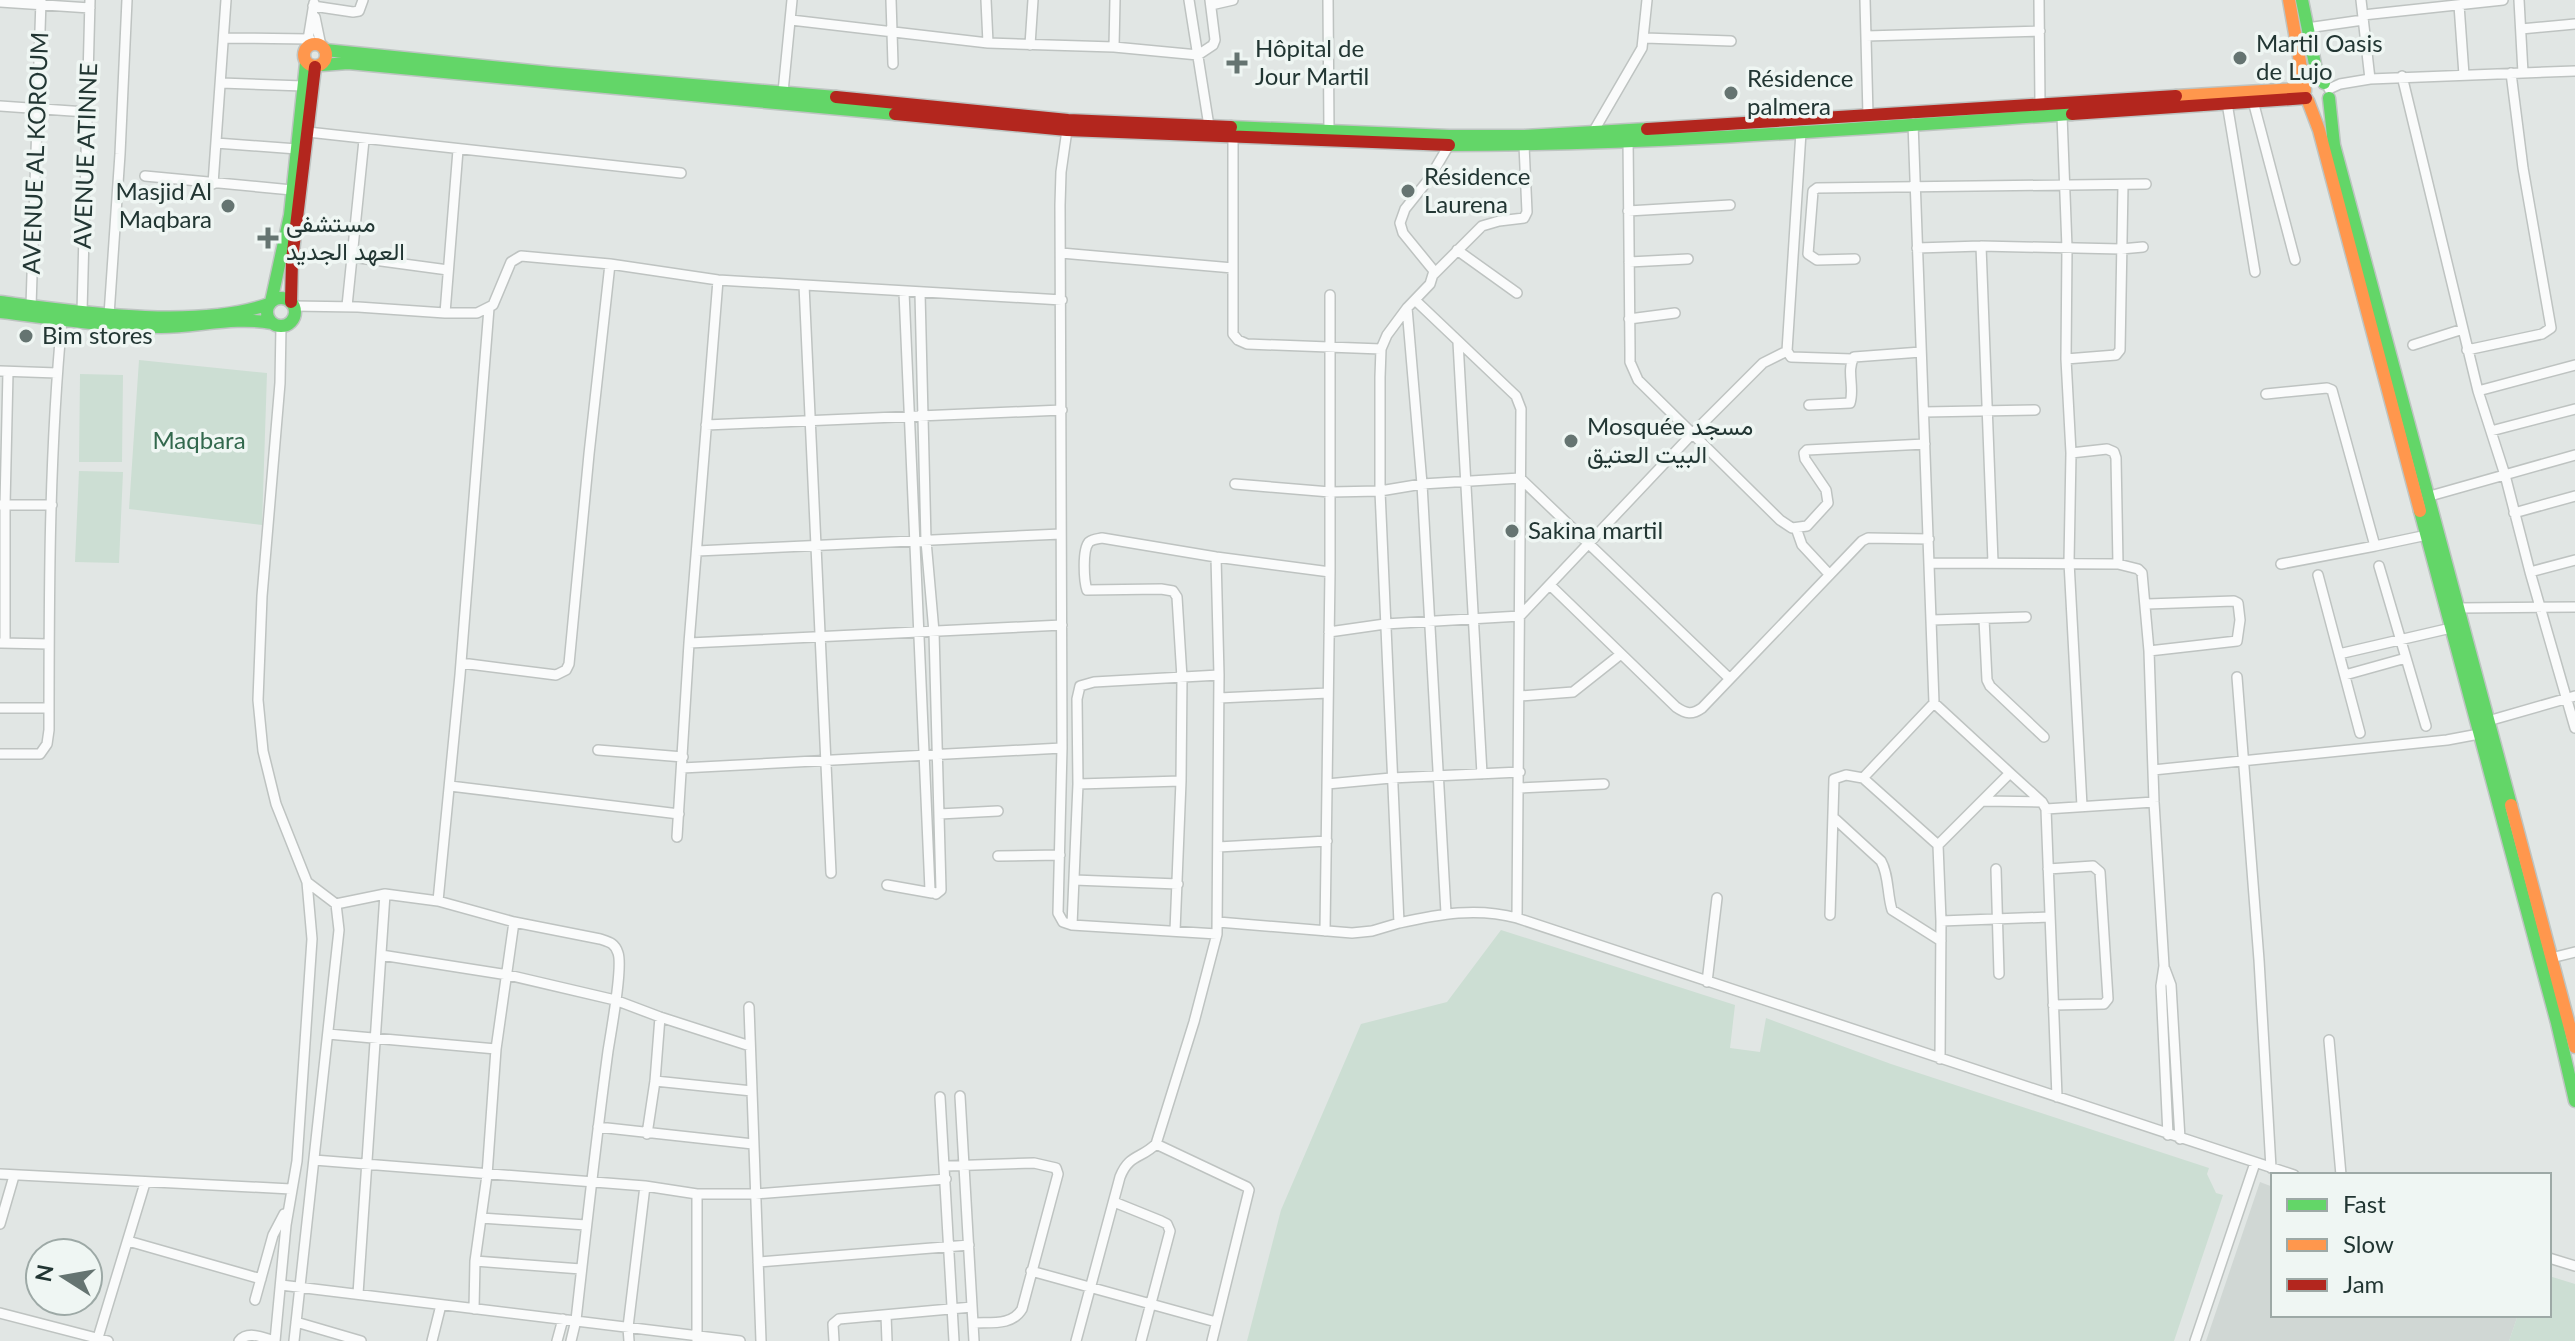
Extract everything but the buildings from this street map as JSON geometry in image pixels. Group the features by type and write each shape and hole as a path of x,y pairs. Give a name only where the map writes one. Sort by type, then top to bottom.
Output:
{"street":[{"path":"109,315 127,0"},
{"path":"213,184 226,0"},
{"path":"239,1341 249,1335 275,1341 288,1207 297,1161 312,939 307,882 276,804 263,751 258,700 262,596 280,383 277,324 267,314 278,276 292,190 303,86 314,65 326,58 316,45 313,5 353,12 360,9 363,0"},
{"path":"783,92 792,0"},
{"path":"891,0 893,64"},
{"path":"986,0 988,43"},
{"path":"1030,45 1033,0"},
{"path":"1114,47 1115,0"},
{"path":"1189,0 1209,126"},
{"path":"791,20 988,43 1114,47 1198,55 1213,45 1215,40 1210,2 1233,0"},
{"path":"1328,0 1329,131"},
{"path":"1592,136 1642,48 1647,0"},
{"path":"1865,0 1868,115"},
{"path":"2039,0 2040,104"},
{"path":"2289,0 2306,95 2319,130 2557,1023 2575,1101"},
{"path":"2302,0 2316,69 2327,90 2334,145 2575,1047"},
{"path":"2361,0 2370,79"},
{"path":"2307,28 2363,17 2503,0"},
{"path":"2519,0 2523,73"},
{"path":"0,2 90,4"},
{"name":"AVENUE AL KOROUM","path":"31,306 41,2"},
{"name":"AVENUE ATINNE","path":"82,312 90,4"},
{"path":"2459,5 2464,75"},
{"path":"2521,29 2575,24"},
{"path":"1866,36 2040,31"},
{"path":"224,38 316,45 536,72 1068,120 1329,131 1628,138 1801,132 2306,95"},
{"path":"1645,38 1731,41"},
{"path":"316,45 303,54 314,65 348,63 1067,130 1449,145 1524,145 1592,136 1868,115 2290,89 2306,95 2319,105 2327,90 2340,84 2370,79 2575,71"},
{"path":"0,312 159,327 242,319 277,324 291,321 295,311 292,304 292,260 314,65"},
{"path":"2467,350 2542,334 2551,328 2523,168 2511,73"},
{"path":"2402,76 2467,350 2505,475 2530,572 2571,697 2575,728"},
{"path":"2306,95 2313,81 2327,90"},
{"path":"221,83 303,86"},
{"path":"2253,101 2295,260"},
{"path":"2227,103 2255,272"},
{"path":"0,106 86,112"},
{"path":"2062,115 2067,248 2066,359 2071,453 2069,562 2082,806"},
{"path":"1863,778 1934,703 1913,123"},
{"path":"1067,130 1061,172 1062,748 1058,913 1063,922 1072,925 1217,934"},
{"path":"308,132 681,173"},
{"path":"1801,132 1787,351 1791,357 1852,359 1921,352"},
{"path":"1233,137 1233,334 1247,344 1381,349"},
{"path":"1628,138 1629,319 1633,371 1638,380 1780,520 1796,528 1807,526 1828,503 1826,490 1805,459 1807,450 1925,444"},
{"path":"347,306 364,140"},
{"path":"216,143 297,149"},
{"path":"1399,923 1380,491 1381,349 1387,335 1430,284 1433,275 1432,266 1403,233 1400,223 1405,209 1429,179 1449,145"},
{"path":"1433,275 1482,226 1524,218 1527,212 1524,145"},
{"path":"445,313 458,150"},
{"path":"145,176 292,190"},
{"path":"1855,259 1817,260 1808,254 1813,191 1817,188 2146,184"},
{"path":"2066,359 2116,355 2120,350 2123,185"},
{"path":"1628,211 1730,205"},
{"path":"1981,246 1993,562"},
{"path":"1917,248 2143,247"},
{"path":"1457,250 1517,293"},
{"path":"1061,253 1233,268"},
{"path":"0,302 109,315 182,317 239,312 283,298 292,304 477,313 493,305 511,262 521,256 610,264 718,280 1062,300"},
{"path":"352,257 448,270"},
{"path":"1629,262 1688,259"},
{"path":"461,663 556,675 562,674 569,664 610,264"},
{"path":"677,837 718,280"},
{"path":"804,285 831,873"},
{"path":"904,292 913,541 932,893"},
{"path":"887,885 932,893 941,890 934,632 926,541 920,293"},
{"path":"1325,931 1332,347 1330,295"},
{"path":"1415,300 1516,396 1523,418 1517,918"},
{"path":"438,901 461,663 489,308"},
{"path":"1407,308 1422,484 1446,913"},
{"path":"1629,319 1675,313"},
{"path":"0,754 37,755 47,744 52,505 62,319"},
{"path":"2413,345 2463,329"},
{"path":"1458,342 1482,774"},
{"path":"1329,632 1385,624 1520,616 1763,363 1787,351"},
{"path":"1809,405 1850,403 1852,359"},
{"path":"2478,391 2575,365"},
{"path":"49,644 2,643 4,372 57,373"},
{"path":"2266,394 2332,390 2375,546"},
{"path":"2491,431 2575,409"},
{"path":"706,425 1062,410"},
{"path":"1924,412 2035,410"},
{"path":"2071,453 2107,449 2114,452 2118,564"},
{"path":"2430,496 2575,455"},
{"path":"1235,484 1330,492 1380,491 1422,484 1520,478 1729,678"},
{"path":"2514,513 2575,496"},
{"path":"2,505 52,505"},
{"path":"1796,528 1802,545 1829,574"},
{"path":"697,551 1061,534"},
{"path":"2281,564 2380,547 2427,535"},
{"path":"1175,931 1181,781 1179,606 1175,593 1161,589 1087,590 1084,582 1086,549 1093,540 1102,538 1330,572"},
{"path":"1550,585 1676,707 1689,714 1702,708 1855,547 1868,538 1929,539"},
{"path":"1076,1341 1120,1177 1127,1162 1148,1152 1156,1144 1205,985 1217,934 1219,675 1216,557"},
{"path":"2530,572 2575,560"},
{"path":"1930,563 2118,564 2142,573 2147,604 2164,966 2161,986 2168,1135"},
{"path":"2379,566 2426,726"},
{"path":"2318,575 2360,733"},
{"path":"2147,604 2234,601 2238,603 2240,620 2237,641 2149,651"},
{"path":"2459,608 2575,607"},
{"path":"1932,620 2026,617"},
{"path":"1984,619 1987,680 1990,686 2044,737"},
{"path":"689,643 1062,625"},
{"path":"2339,654 2451,628"},
{"path":"1520,696 1573,692 1621,654"},
{"path":"2345,675 2406,658"},
{"path":"1072,925 1078,784 1077,699 1080,686 1094,682 1219,675"},
{"path":"2237,677 2271,1168"},
{"path":"1219,698 1328,693"},
{"path":"2488,721 2571,697"},
{"path":"1934,703 2044,806 2057,1097"},
{"path":"0,708 49,708"},
{"path":"2153,770 2447,740 2479,734"},
{"path":"682,768 1062,748"},
{"path":"598,750 683,757"},
{"path":"1327,784 1520,772"},
{"path":"1938,845 2010,773"},
{"path":"1830,915 1834,779 1846,775 1863,778 1938,845 1940,1059"},
{"path":"1078,784 1181,781"},
{"path":"1519,788 1604,784"},
{"path":"450,786 679,814"},
{"path":"1984,801 2044,806 2154,802"},
{"path":"939,814 998,811"},
{"path":"1833,817 1881,861 1892,910 1941,941"},
{"path":"1218,847 1327,841"},
{"path":"998,856 1060,855"},
{"path":"2048,869 2093,866 2100,872 2108,999 2104,1004 2053,1005"},
{"path":"1996,869 1999,974"},
{"path":"1074,880 1178,884"},
{"path":"294,1341 339,930 336,904 307,882"},
{"path":"336,904 385,894 438,901 514,922 612,943 618,950 620,958 615,1000 571,1341"},
{"path":"358,1294 385,894"},
{"path":"1707,982 1717,898"},
{"path":"1218,922 1363,933 1446,913 1480,911 1517,918 2287,1173"},
{"path":"1941,921 2049,917"},
{"path":"474,1309 475,1261 487,1175 496,1049 514,922"},
{"path":"2551,958 2575,952"},
{"path":"381,955 508,975 615,1000 750,1046"},
{"path":"2164,966 2171,985 2180,1139"},
{"path":"749,1007 761,1341"},
{"path":"647,1134 660,1017"},
{"path":"328,1034 496,1049"},
{"path":"2329,1040 2341,1173"},
{"path":"655,1081 752,1091"},
{"path":"960,1096 974,1341"},
{"path":"940,1097 954,1341"},
{"path":"598,1127 753,1144"},
{"path":"1156,1144 1249,1190 1212,1341"},
{"path":"314,1160 645,1186 697,1194 755,1194 946,1179"},
{"path":"946,1166 1034,1163 1056,1168 1057,1181 1022,1309 1009,1321 973,1323"},
{"path":"2195,1341 2255,1163"},
{"path":"0,1174 291,1189"},
{"path":"0,1224 14,1176"},
{"path":"97,1339 145,1183"},
{"path":"629,1341 628,1327 645,1186"},
{"path":"697,1194 697,1339"},
{"path":"1114,1202 1169,1227 1170,1237 1141,1341"},
{"path":"255,1300 273,1235 288,1207"},
{"path":"481,1218 586,1225"},
{"path":"128,1241 261,1279"},
{"path":"758,1262 969,1245"},
{"path":"2551,1259 2575,1266"},
{"path":"475,1261 581,1269"},
{"path":"1031,1271 1216,1322"},
{"path":"281,1285 576,1320 697,1339 740,1341"},
{"path":"432,1341 441,1305"},
{"path":"834,1341 833,1324 836,1320 972,1307"},
{"path":"0,1313 108,1341"},
{"path":"886,1315 887,1341"},
{"path":"557,1341 563,1319"},
{"path":"296,1322 361,1341"}],"shaded area":[{"path":"2260,1182 2271,1186 2271,1317 2517,1317 2509,1341 2206,1341"}],"green space":[{"name":"Maqbara","path":"139,360 267,373 262,525 129,509"},
{"path":"80,374 123,375 122,462 79,462"},
{"path":"79,471 123,472 119,563 75,562"},
{"path":"1501,930 1735,1005 1730,1048 1760,1052 1766,1018 1891,1064 2209,1168 2207,1174 2216,1193 2223,1195 2174,1341 1247,1341 1281,1210 1361,1024 1447,1002"},
{"path":"2551,1277 2575,1284 2575,1341 2509,1341 2517,1317 2551,1317"}],"traffic: fast":[{"path":"2302,0 2316,69 2324,83"},
{"path":"325,50 836,97"},
{"path":"271,302 290,215 306,63"},
{"path":"322,65 348,63 895,114"},
{"path":"2329,98 2334,145 2511,805"},
{"path":"1449,145 1683,139 2072,114"},
{"path":"1231,127 1449,136 1524,136 1647,129"},
{"path":"281,298 291,302 295,312 291,322 281,326 271,322 267,312 271,302 281,298"},
{"path":"0,302 100,314 172,317 240,312 269,304"},
{"path":"0,312 141,327 230,321 272,323"},
{"path":"2420,511 2557,1023 2575,1101"}],"traffic: slow":[{"path":"2289,0 2305,90"},
{"path":"311,44 319,44 326,55 319,66 311,66 304,59 304,51 311,44"},
{"path":"2176,96 2305,91"},
{"path":"2308,101 2319,130 2420,511"},
{"path":"2511,805 2575,1047"}],"traffic: jam":[{"path":"291,302 292,260 315,67"},
{"path":"1647,129 2176,96"},
{"path":"836,97 1068,120 1231,127"},
{"path":"2072,114 2306,98"},
{"path":"895,114 1067,130 1449,145"}],"place":[{"name":"Martil Oasis de Lujo","path":"2240,58"},
{"name":"Hôpital de Jour Martil","path":"1237,63"},
{"name":"Résidence palmera","path":"1731,93"},
{"name":"Résidence Laurena","path":"1408,191"},
{"name":"Masjid Al Maqbara","path":"228,206"},
{"name":"مستشفى العهد الجديد","path":"268,238"},
{"name":"Bim stores","path":"26,336"},
{"name":"Mosquée مسجد البيت العتيق","path":"1571,441"},
{"name":"Sakina martil","path":"1512,531"}]}
